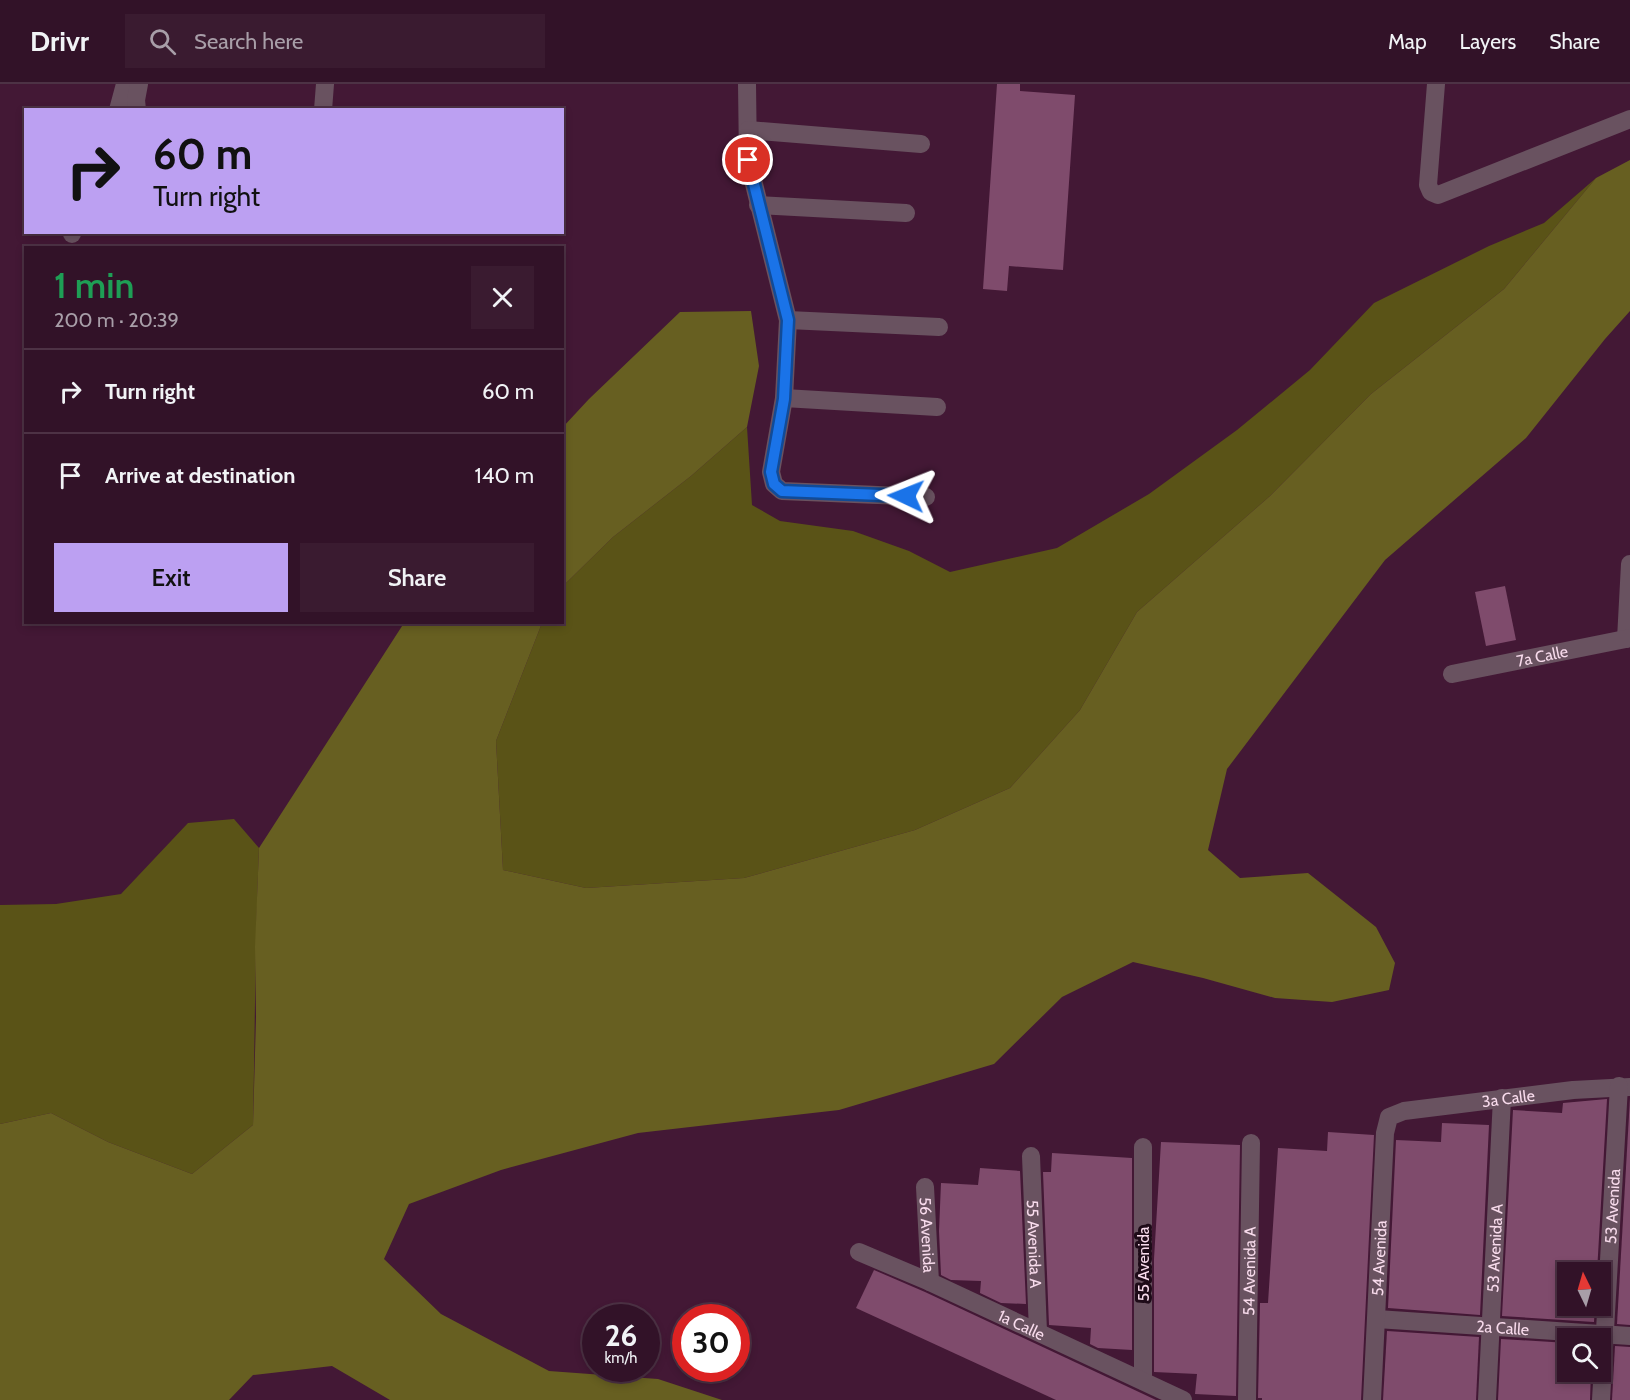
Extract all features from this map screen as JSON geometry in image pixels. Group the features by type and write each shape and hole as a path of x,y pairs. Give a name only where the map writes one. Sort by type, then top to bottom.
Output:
{"street":[{"path":"119,108 125,84"},
{"path":"137,108 139,84"},
{"path":"323,108 325,84"},
{"path":"747,84 748,160 788,320 784,399 771,472 774,484 782,491 926,497"},
{"path":"1436,84 1428,185 1431,192 1438,195 1630,119"},
{"path":"748,130 921,144"},
{"path":"758,206 906,213"},
{"path":"788,320 939,327"},
{"path":"784,399 937,407"},
{"path":"1628,639 1630,564"},
{"name":"7a Calle","path":"1452,674 1628,639"},
{"name":"3a Calle","path":"1389,1118 1404,1111 1502,1098 1624,1086"},
{"name":"53 Avenida","path":"1605,1328 1624,1086"},
{"name":"53 Avenida A","path":"1487,1400 1502,1098"},
{"name":"54 Avenida","path":"1372,1400 1385,1133 1389,1118"},
{"name":"54 Avenida A","path":"1247,1400 1251,1143"},
{"name":"55 Avenida","path":"1143,1147 1143,1381"},
{"name":"55 Avenida A","path":"1031,1156 1038,1332"},
{"name":"56 Avenida","path":"925,1187 930,1282"},
{"name":"1a Calle","path":"859,1252 930,1282 1183,1400"},
{"name":"2a Calle","path":"1377,1319 1557,1331"},
{"name":"2a Calle","path":"1611,1334 1630,1336"},
{"name":"53 Avenida","path":"1601,1400 1602,1382"}],"shaded area":[{"path":"1630,160 1630,311 1526,438 1385,560 1227,769 1208,850 1240,878 1308,873 1376,927 1395,963 1389,990 1332,1002 1275,998 1133,962 1062,997 994,1064 839,1110 638,1133 501,1170 409,1204 384,1259 441,1314 549,1371 582,1373 582,1382 660,1382 660,1380 722,1400 390,1400 332,1366 253,1375 229,1400 0,1400 0,1124 51,1113 108,1142 192,1174 253,1125 255,947 259,848 403,624 542,624 496,741 503,870 586,888 744,878 915,830 1010,788 1080,710 1137,612 1270,496 1371,394 1504,289 1596,178"},
{"path":"1596,178 1504,289 1371,394 1270,496 1137,612 1080,710 1010,788 915,830 744,878 586,888 503,870 496,741 542,624 564,624 564,585 613,537 691,476 747,427 752,505 780,521 853,531 909,551 950,572 1057,548 1149,494 1237,430 1310,370 1374,303 1489,246 1544,223"},
{"path":"751,311 759,366 747,427 691,476 613,537 564,585 564,426 680,312"},
{"path":"234,819 259,848 253,1125 192,1174 108,1142 51,1113 0,1124 0,905 56,904 121,894 188,823"}],"building":[{"path":"997,84 1020,84 1020,91 1075,95 1063,270 1009,266 1007,291 983,289"},
{"path":"1505,586 1516,640 1486,646 1475,592"},
{"path":"1630,1098 1630,1325 1617,1324"},
{"path":"1607,1099 1598,1262 1557,1262 1557,1316 1594,1316 1594,1322 1502,1316 1513,1110 1562,1113 1563,1103"},
{"path":"1442,1123 1489,1125 1480,1315 1388,1308 1396,1140 1441,1142"},
{"path":"1328,1132 1374,1135 1361,1400 1262,1400 1258,1398 1260,1303 1268,1303 1278,1148 1327,1151"},
{"path":"1161,1142 1240,1145 1236,1396 1195,1394 1197,1374 1154,1372 1154,1259"},
{"path":"1052,1153 1132,1158 1132,1350 1098,1348 1090,1344 1091,1328 1049,1325 1043,1172 1051,1172"},
{"path":"980,1168 1020,1171 1026,1304 1001,1303 980,1293 981,1281 951,1280 941,1275 939,1231 941,1183 978,1185"},
{"path":"874,1270 1156,1400 1056,1400 856,1308"},
{"path":"1387,1331 1479,1337 1476,1400 1383,1400"},
{"path":"1501,1339 1557,1342 1557,1382 1591,1382 1590,1400 1498,1400"},
{"path":"1615,1346 1630,1347 1630,1400 1612,1400"}],"route":[{"path":"748,160 788,320 784,399 771,472 774,484 782,491 906,496"}]}
